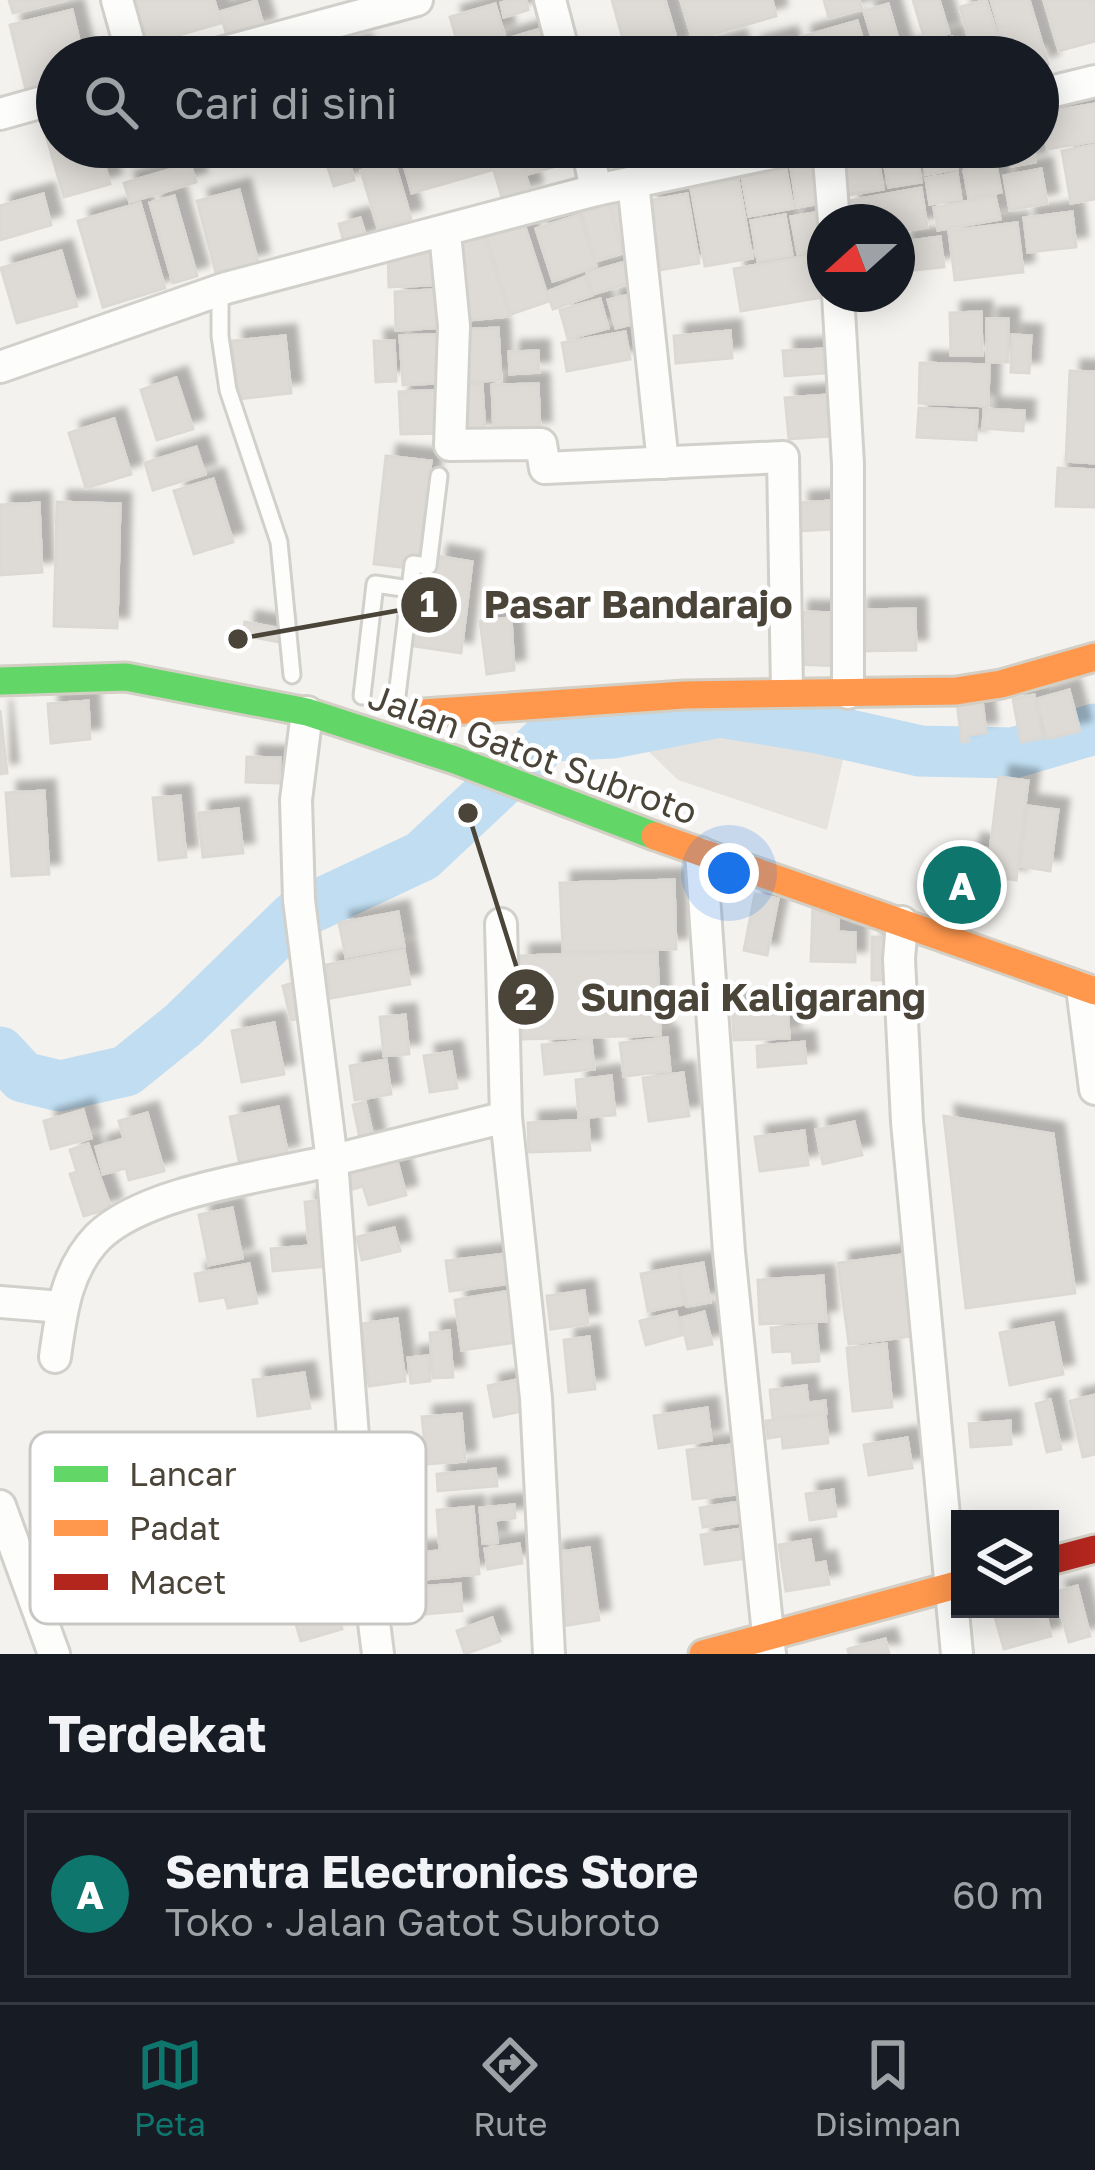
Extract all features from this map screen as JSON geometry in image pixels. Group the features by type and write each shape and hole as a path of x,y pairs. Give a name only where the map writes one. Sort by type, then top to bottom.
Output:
{"main road":[{"path":"410,709 787,692 956,691 1095,657"},
{"name":"Jalan Gatot Subroto","path":"282,673 410,709 481,738"},
{"name":"Jalan Gatot Subroto","path":"0,680 126,677 307,712 454,760 1089,990"},
{"path":"1059,1559 1095,1549"},
{"path":"703,1654 769,1645 951,1586"}],"street":[{"path":"116,0 127,36"},
{"path":"260,36 321,12 417,0"},
{"path":"550,0 560,36"},
{"path":"1059,90 1095,81"},
{"path":"0,114 36,104"},
{"path":"591,168 596,190"},
{"path":"0,368 220,290 596,190 700,168"},
{"path":"830,168 833,204"},
{"path":"633,182 663,463"},
{"path":"445,233 454,326 450,446 541,444 545,468 783,457 787,692"},
{"path":"839,312 848,464 848,693"},
{"path":"307,712 296,800 299,900 332,1161 353,1432"},
{"path":"701,853 729,1252 769,1645"},
{"path":"902,922 899,959 907,1122 951,1546"},
{"path":"501,924 506,1117 536,1398 549,1654"},
{"path":"1089,990 1095,1088"},
{"path":"55,1357 71,1276 102,1233 123,1219 217,1186 506,1117"},
{"path":"0,1302 62,1306"},
{"path":"0,1506 30,1588"},
{"path":"956,1618 957,1654"},
{"path":"43,1624 54,1654"},
{"path":"374,1624 378,1654"}],"lane":[{"path":"220,290 220,336 228,390 279,542 282,673"},
{"path":"410,709 413,564 428,566 439,476"},
{"path":"362,696 375,584 410,589"}],"shaded area":[{"path":"734,704 763,707 760,738 845,751 827,830 678,780 645,748 730,735"}],"building":[{"path":"9,0 66,0 13,13"},
{"path":"135,0 214,0 221,23 176,36 146,36"},
{"path":"526,0 528,10 504,17 501,3"},
{"path":"612,0 665,0 676,36 622,36"},
{"path":"681,0 772,0 776,16 692,36"},
{"path":"824,0 859,0 862,9 829,18"},
{"path":"913,0 939,0 949,33 924,36"},
{"path":"986,0 997,36 968,36 960,7"},
{"path":"991,0 1029,0 1040,36 1001,36"},
{"path":"1044,0 1095,0 1095,41 1059,51 1059,36 1055,36"},
{"path":"256,1 264,28 227,36 220,12"},
{"path":"495,4 504,34 456,36 450,17"},
{"path":"888,4 897,36 871,36 864,11"},
{"path":"72,10 78,36 36,36 36,87 26,90 10,25"},
{"path":"857,21 862,36 804,36"},
{"path":"1095,104 1095,141 1059,147 1059,110"},
{"path":"1095,145 1095,199 1071,203 1062,151"},
{"path":"56,168 105,168 110,184 64,197"},
{"path":"176,168 191,168 196,182 130,202 124,183"},
{"path":"328,168 351,168 354,180 334,186"},
{"path":"396,168 411,219 378,228 361,171"},
{"path":"405,168 492,170 412,193"},
{"path":"493,168 523,168 531,193 503,201"},
{"path":"791,168 822,168 828,202 797,207"},
{"path":"844,168 880,168 883,189 848,195"},
{"path":"885,168 919,168 921,182 889,187"},
{"path":"925,168 957,169 926,174"},
{"path":"997,168 1001,192 969,198 964,171"},
{"path":"1041,169 1047,203 1010,210 1004,176"},
{"path":"786,170 793,208 749,216 742,177"},
{"path":"957,173 961,199 930,204 926,179"},
{"path":"738,179 752,258 705,266 691,188"},
{"path":"623,188 636,237 620,241 607,193"},
{"path":"921,188 927,227 915,229 915,204 849,201"},
{"path":"239,190 258,263 216,273 197,201"},
{"path":"43,194 51,225 0,240 0,206"},
{"path":"687,194 699,263 660,270 647,201"},
{"path":"174,196 197,276 173,283 150,203"},
{"path":"995,196 1000,219 938,230 934,208"},
{"path":"140,203 165,288 103,307 78,221"},
{"path":"609,205 622,253 596,261 582,213"},
{"path":"1072,212 1076,247 1028,252 1024,218"},
{"path":"807,214 807,252 798,254 791,217"},
{"path":"579,215 596,266 553,281 536,229"},
{"path":"785,215 792,255 758,261 751,221"},
{"path":"360,218 367,240 345,246 339,224"},
{"path":"1017,223 1023,272 955,280 949,231"},
{"path":"524,224 549,301 511,314 486,236"},
{"path":"484,237 510,316 457,321 453,238"},
{"path":"940,237 944,267 915,270 915,240"},
{"path":"61,251 77,306 17,323 1,268"},
{"path":"447,253 448,284 389,287 388,255"},
{"path":"807,256 807,300 741,311 734,269"},
{"path":"631,260 637,281 593,294 587,273"},
{"path":"585,277 592,295 553,309 547,292"},
{"path":"448,289 450,327 396,330 395,292"},
{"path":"629,295 637,323 616,328 608,300"},
{"path":"600,299 608,328 568,339 560,310"},
{"path":"981,312 982,355 951,355 950,313"},
{"path":"987,319 1008,319 1008,362 987,362"},
{"path":"498,328 501,380 455,382 453,330"},
{"path":"730,331 732,358 676,363 674,336"},
{"path":"625,332 630,359 567,371 562,343"},
{"path":"449,334 451,382 403,385 400,336"},
{"path":"1012,335 1031,336 1029,373 1011,372"},
{"path":"285,336 291,393 238,399 232,341"},
{"path":"374,341 394,341 396,381 376,382"},
{"path":"823,349 824,373 785,376 783,351"},
{"path":"538,351 539,372 510,374 509,352"},
{"path":"920,363 989,365 988,406 919,403"},
{"path":"1070,371 1095,372 1095,463 1066,461"},
{"path":"176,378 193,429 157,440 141,390"},
{"path":"482,384 485,433 460,434 457,386"},
{"path":"538,384 540,432 494,434 492,385"},
{"path":"448,390 450,433 401,434 399,392"},
{"path":"827,395 830,436 789,439 785,398"},
{"path":"919,408 977,411 976,440 917,437"},
{"path":"984,409 1024,411 1023,431 983,428"},
{"path":"114,419 131,474 86,488 69,433"},
{"path":"196,447 205,474 153,490 145,463"},
{"path":"386,456 431,461 418,569 374,564"},
{"path":"1058,468 1095,470 1095,507 1056,506"},
{"path":"213,479 233,542 194,554 174,491"},
{"path":"831,501 833,529 800,531 798,503"},
{"path":"57,502 120,504 117,628 54,626"},
{"path":"39,503 42,572 0,575 0,505"},
{"path":"437,556 472,562 461,653 401,644 411,577 434,579"},
{"path":"915,609 916,650 858,651 857,610"},
{"path":"798,612 843,613 841,666 796,664"},
{"path":"511,618 514,670 487,674 480,621"},
{"path":"245,622 281,629 279,642 243,635"},
{"path":"1069,690 1080,731 1047,739 1037,699"},
{"path":"981,692 986,733 968,735 969,741 962,742 956,695"},
{"path":"1034,695 1043,738 1021,742 1013,699"},
{"path":"88,701 90,739 51,743 48,704"},
{"path":"0,710 7,773 0,774"},
{"path":"247,757 280,758 279,783 246,782"},
{"path":"999,777 1028,781 1016,880 987,876"},
{"path":"44,791 49,874 12,876 6,793"},
{"path":"180,796 186,857 159,860 153,798"},
{"path":"1028,806 1058,810 1050,871 1020,866"},
{"path":"238,809 243,853 203,857 198,813"},
{"path":"971,844 986,848 978,880 963,877"},
{"path":"674,880 676,949 563,952 560,883"},
{"path":"755,894 778,899 767,955 744,950"},
{"path":"813,907 839,908 838,932 855,933 855,962 811,961"},
{"path":"398,912 404,946 346,957 339,923"},
{"path":"872,937 890,937 890,980 872,980"},
{"path":"404,950 410,984 331,998 326,965"},
{"path":"657,952 660,1035 522,1039 519,956"},
{"path":"293,983 301,1018 291,1020 283,986"},
{"path":"787,1002 789,1038 734,1040 732,1004"},
{"path":"405,1015 409,1054 384,1056 380,1017"},
{"path":"274,1023 284,1074 242,1082 232,1031"},
{"path":"667,1038 670,1071 624,1076 620,1043"},
{"path":"591,1040 594,1069 545,1074 542,1045"},
{"path":"804,1042 806,1063 758,1067 757,1046"},
{"path":"451,1052 457,1088 430,1092 424,1056"},
{"path":"386,1060 391,1094 355,1100 350,1066"},
{"path":"683,1073 689,1116 649,1121 643,1078"},
{"path":"611,1076 615,1115 579,1118 576,1080"},
{"path":"365,1102 374,1141 361,1143 353,1105"},
{"path":"278,1107 288,1155 240,1165 230,1117"},
{"path":"83,1110 91,1138 51,1149 44,1121"},
{"path":"147,1113 164,1171 129,1180 126,1168 103,1174 96,1147 124,1139 119,1121"},
{"path":"944,1116 1053,1134 1075,1293 966,1308"},
{"path":"588,1120 590,1150 529,1152 528,1123"},
{"path":"854,1122 862,1155 823,1164 816,1130"},
{"path":"804,1131 808,1165 760,1171 755,1137"},
{"path":"88,1144 111,1208 84,1216 70,1174 77,1172 70,1150"},
{"path":"394,1150 406,1195 369,1205 363,1186 353,1189 346,1164"},
{"path":"326,1200 331,1266 273,1271 271,1249 309,1246 305,1202"},
{"path":"232,1208 242,1258 209,1265 199,1215"},
{"path":"394,1228 400,1251 362,1260 357,1237"},
{"path":"506,1254 511,1283 450,1291 446,1261"},
{"path":"910,1254 921,1335 849,1344 838,1263"},
{"path":"703,1263 710,1302 687,1306 680,1267"},
{"path":"249,1264 257,1303 228,1308 225,1297 200,1301 195,1274"},
{"path":"678,1267 684,1304 648,1311 641,1274"},
{"path":"823,1276 826,1321 760,1324 758,1280"},
{"path":"516,1290 524,1341 462,1350 455,1300"},
{"path":"584,1291 588,1324 551,1329 547,1296"},
{"path":"676,1312 682,1335 646,1345 640,1321"},
{"path":"704,1312 712,1344 688,1349 681,1318"},
{"path":"397,1319 405,1381 369,1386 361,1324"},
{"path":"1053,1323 1063,1374 1010,1385 1000,1333"},
{"path":"816,1325 819,1361 793,1363 792,1351 773,1352 771,1328"},
{"path":"449,1331 453,1377 433,1378 430,1333"},
{"path":"589,1337 595,1389 569,1392 564,1340"},
{"path":"886,1344 892,1407 853,1411 847,1348"},
{"path":"428,1356 430,1381 411,1383 408,1358"},
{"path":"304,1373 310,1408 258,1416 253,1380"},
{"path":"516,1380 522,1411 494,1417 488,1386"},
{"path":"806,1386 808,1403 825,1401 826,1413 773,1418 770,1390"},
{"path":"1095,1395 1095,1454 1083,1457 1070,1401"},
{"path":"1050,1400 1061,1449 1047,1452 1036,1404"},
{"path":"707,1408 711,1440 659,1448 654,1416"},
{"path":"461,1414 465,1461 427,1464 422,1417"},
{"path":"825,1414 828,1443 783,1448 782,1436 768,1438 766,1421"},
{"path":"1010,1421 1011,1444 971,1447 969,1424"},
{"path":"907,1438 912,1468 869,1475 864,1445"},
{"path":"732,1445 737,1494 693,1499 687,1450"},
{"path":"495,1469 497,1486 438,1491 437,1474"},
{"path":"833,1490 836,1516 810,1520 806,1494"},
{"path":"739,1502 742,1522 703,1527 700,1508"},
{"path":"514,1505 515,1518 495,1520 497,1542 483,1543 480,1508"},
{"path":"473,1507 479,1574 426,1579 426,1552 440,1551 437,1510"},
{"path":"742,1529 747,1558 705,1564 701,1535"},
{"path":"810,1540 814,1564 825,1562 829,1584 786,1591 779,1545"},
{"path":"519,1544 522,1563 488,1569 485,1549"},
{"path":"589,1548 599,1620 562,1626 552,1553"},
{"path":"460,1584 462,1611 426,1614 426,1586"},
{"path":"1077,1586 1090,1636 1069,1642 1059,1591"},
{"path":"492,1618 500,1641 465,1654 457,1631"},
{"path":"995,1618 1047,1618 1051,1636 1004,1649"},
{"path":"296,1624 341,1624 342,1629 301,1641"},
{"path":"885,1639 889,1654 849,1654 848,1649"}],"waterway":[{"path":"0,1052 23,1077 60,1086 126,1071 183,1025 296,915 422,856 550,736 613,733 720,712 920,751 1013,753 1095,729"}],"traffic: fast":[{"path":"0,681 126,677 307,712 455,760 655,836"}],"traffic: slow":[{"path":"423,713 684,695 956,691 1001,684 1095,657"},
{"path":"655,836 1095,991"},
{"path":"703,1654 951,1586"}],"traffic: jam":[{"path":"1059,1559 1095,1549"}],"place":[{"name":"Pasar Bandarajo","path":"238,639"},
{"name":"Sungai Kaligarang","path":"468,813"},
{"name":"Sentra Electronics Store","path":"962,885"}]}
